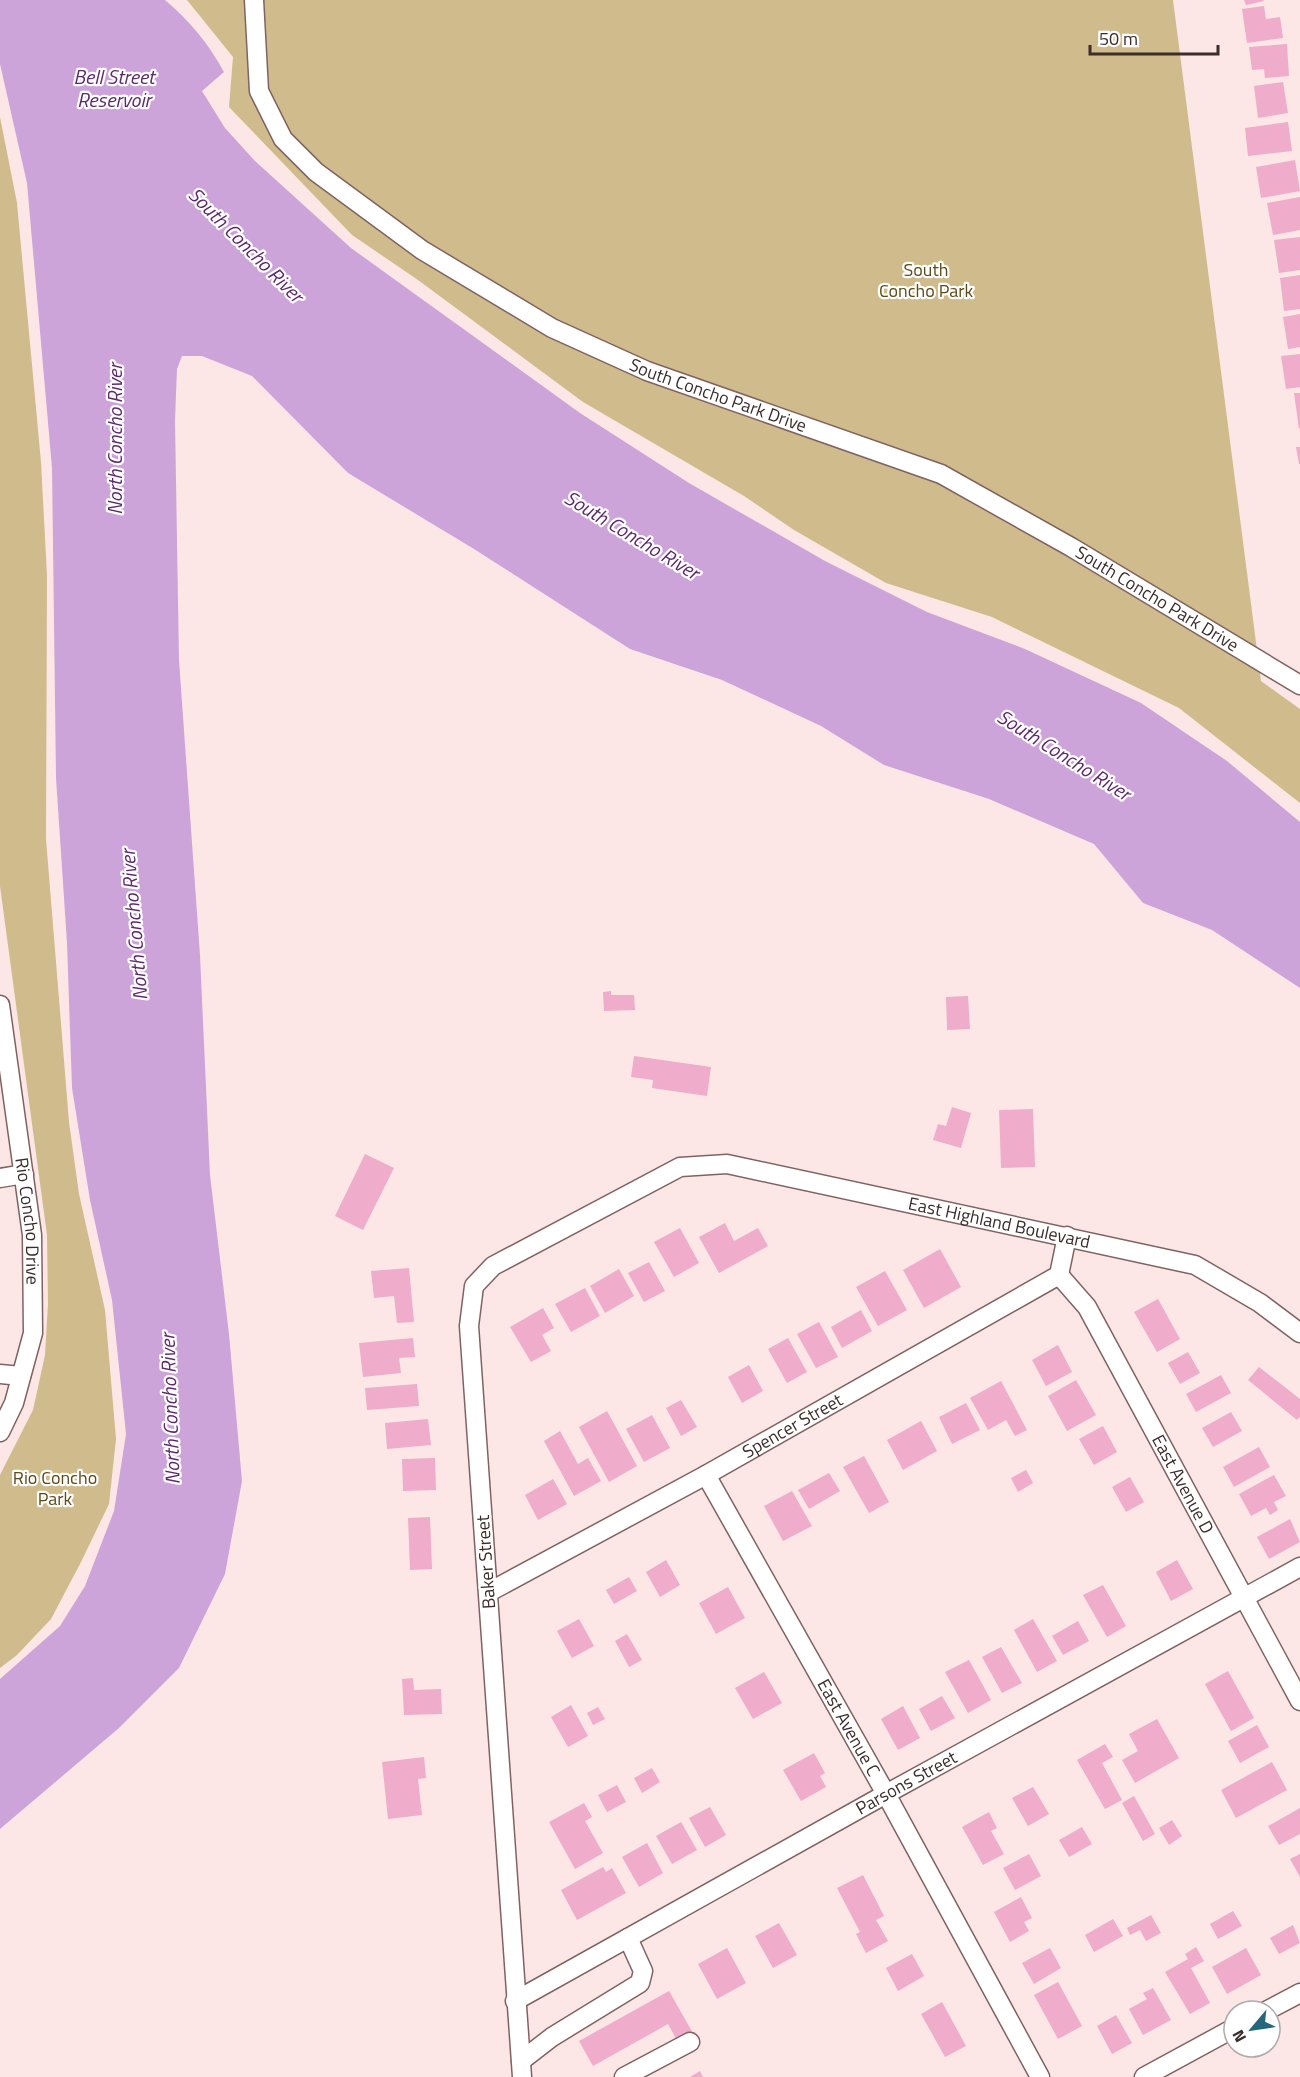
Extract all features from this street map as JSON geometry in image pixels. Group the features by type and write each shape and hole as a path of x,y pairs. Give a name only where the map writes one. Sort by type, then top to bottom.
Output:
{"street":[{"name":"South Concho Park Drive","path":"254,0 259,91 283,139 316,172 422,249 552,328 647,370 941,474 1071,547 1300,685"},
{"name":"Rio Concho Drive","path":"0,1005 32,1235 33,1333 14,1403 0,1432"},
{"name":"East Highland Boulevard","path":"680,1167 727,1164 1195,1265 1260,1303 1300,1333"},
{"name":"Baker Street","path":"522,2069 515,2001 489,1592 469,1326 474,1286 493,1266 680,1167"},
{"path":"0,1178 24,1174"},
{"path":"1059,1275 1067,1236"},
{"name":"Spencer Street","path":"489,1592 706,1475 1059,1275"},
{"name":"East Avenue D","path":"1059,1275 1086,1307 1246,1597 1300,1701"},
{"path":"0,1374 21,1376"},
{"name":"East Avenue C","path":"706,1475 886,1794 1040,2077"},
{"name":"Parsons Street","path":"515,2001 1300,1567"},
{"path":"522,2069 552,2037 640,1983 643,1971 628,1938"},
{"path":"1282,2003 1300,1993"},
{"path":"1144,2077 1222,2035"},
{"path":"624,2077 690,2042"}],"green space":[{"name":"South Concho Park","path":"187,0 1173,0 1261,681 1300,709 1300,803 1179,708 992,617 886,583 794,530 744,496 583,402 418,280 352,235 229,107 233,57"},
{"name":"Rio Concho Park","path":"0,117 17,203 41,462 47,576 46,839 69,1122 79,1194 105,1310 116,1439 109,1504 81,1562 51,1619 17,1655 0,1668 0,1475 33,1410 45,1355 48,1304 47,1235 0,886"}],"water":[{"path":"0,0 165,0 198,33 224,72 202,91 225,128 255,161 351,248 580,413 689,483 825,561 927,612 1025,649 1141,703 1227,761 1300,822 1300,988 1212,930 1143,903 1094,844 989,799 884,765 821,726 722,680 630,649 474,549 348,473 252,376 202,356 182,356 177,369 175,420 179,660 200,955 210,1175 229,1334 242,1481 225,1574 179,1668 119,1728 0,1829 0,1679 60,1626 85,1586 114,1511 126,1434 112,1300 90,1200 72,1088 67,943 56,778 52,468 27,183 0,64"}],"building":[{"path":"1244,0 1263,0 1264,1 1246,5"},
{"path":"1264,6 1266,19 1280,17 1283,38 1247,43 1242,9"},
{"path":"1287,44 1289,76 1265,78 1264,69 1252,70 1249,47"},
{"path":"1283,82 1288,113 1258,118 1254,86"},
{"path":"1288,122 1292,151 1248,156 1245,128"},
{"path":"1295,160 1300,191 1261,198 1256,167"},
{"path":"1300,197 1300,230 1273,235 1267,203"},
{"path":"1300,237 1300,270 1279,273 1274,240"},
{"path":"1300,275 1300,309 1284,311 1280,278"},
{"path":"1300,314 1300,347 1288,349 1283,317"},
{"path":"1300,354 1300,387 1286,389 1281,356"},
{"path":"1294,393 1300,393 1299,429"},
{"path":"1296,447 1300,447 1300,464 1299,464"},
{"path":"611,991 611,995 634,995 635,1010 604,1011 603,992"},
{"path":"968,996 970,1029 947,1030 946,997"},
{"path":"634,1056 711,1067 707,1096 652,1088 653,1080 631,1077"},
{"path":"952,1107 971,1113 961,1148 933,1140 938,1124 946,1126"},
{"path":"1033,1109 1035,1167 1001,1168 999,1110"},
{"path":"365,1154 394,1168 363,1230 335,1216"},
{"path":"725,1223 734,1241 758,1228 768,1246 719,1273 699,1237"},
{"path":"680,1228 699,1263 674,1277 654,1242"},
{"path":"940,1249 961,1287 924,1308 903,1270"},
{"path":"649,1262 665,1291 644,1302 628,1273"},
{"path":"409,1268 414,1322 397,1323 394,1296 374,1298 371,1271"},
{"path":"619,1269 634,1296 605,1313 590,1286"},
{"path":"885,1271 907,1310 878,1326 856,1287"},
{"path":"585,1288 600,1316 571,1332 555,1304"},
{"path":"1158,1299 1180,1339 1157,1352 1134,1312"},
{"path":"543,1308 554,1328 542,1335 551,1351 531,1362 510,1327"},
{"path":"861,1310 872,1331 842,1348 831,1327"},
{"path":"819,1322 838,1357 816,1368 797,1334"},
{"path":"413,1338 415,1357 399,1358 401,1373 363,1377 359,1343"},
{"path":"788,1338 807,1372 787,1383 768,1349"},
{"path":"1058,1345 1072,1372 1046,1386 1032,1360"},
{"path":"1188,1352 1200,1373 1180,1384 1168,1363"},
{"path":"749,1365 763,1391 742,1403 728,1377"},
{"path":"1259,1367 1300,1399 1300,1417 1297,1420 1248,1380"},
{"path":"1221,1375 1231,1393 1196,1412 1186,1394"},
{"path":"1076,1380 1096,1415 1067,1431 1048,1396"},
{"path":"1001,1381 1027,1430 1015,1436 1006,1420 988,1430 970,1398"},
{"path":"417,1384 419,1406 367,1410 365,1388"},
{"path":"681,1400 697,1427 681,1436 666,1408"},
{"path":"966,1403 980,1430 952,1444 939,1417"},
{"path":"607,1411 637,1466 609,1482 579,1427"},
{"path":"1231,1412 1242,1431 1213,1447 1202,1428"},
{"path":"652,1415 670,1448 644,1462 626,1429"},
{"path":"428,1419 431,1445 387,1449 385,1423"},
{"path":"921,1421 937,1451 903,1470 887,1440"},
{"path":"1103,1426 1117,1452 1094,1465 1079,1439"},
{"path":"560,1431 578,1464 588,1458 601,1481 574,1496 544,1441"},
{"path":"1259,1447 1270,1467 1234,1487 1223,1467"},
{"path":"864,1456 889,1502 869,1513 843,1467"},
{"path":"435,1458 436,1490 403,1491 402,1459"},
{"path":"1026,1470 1033,1483 1018,1492 1011,1478"},
{"path":"829,1473 840,1491 809,1509 798,1490"},
{"path":"1274,1475 1286,1496 1274,1502 1278,1510 1270,1515 1266,1508 1251,1516 1239,1494"},
{"path":"1130,1477 1144,1502 1126,1512 1112,1487"},
{"path":"553,1479 567,1504 538,1520 525,1495"},
{"path":"792,1491 812,1526 783,1541 764,1506"},
{"path":"430,1517 432,1569 410,1570 408,1518"},
{"path":"1290,1519 1300,1542 1269,1559 1257,1537"},
{"path":"666,1560 680,1585 660,1597 646,1572"},
{"path":"1177,1560 1193,1589 1171,1601 1156,1572"},
{"path":"629,1577 637,1591 614,1604 606,1590"},
{"path":"1103,1585 1126,1626 1107,1637 1083,1595"},
{"path":"728,1587 745,1618 716,1634 699,1603"},
{"path":"579,1619 594,1646 572,1658 557,1631"},
{"path":"1033,1619 1057,1661 1037,1672 1014,1630"},
{"path":"1078,1621 1089,1641 1063,1655 1052,1636"},
{"path":"627,1634 642,1660 629,1667 615,1641"},
{"path":"1001,1647 1022,1683 1002,1693 982,1657"},
{"path":"969,1660 991,1700 968,1713 945,1672"},
{"path":"1228,1671 1254,1718 1231,1731 1205,1684"},
{"path":"764,1672 782,1703 753,1719 735,1688"},
{"path":"413,1678 414,1690 441,1689 442,1714 404,1715 402,1679"},
{"path":"942,1696 955,1718 931,1731 919,1709"},
{"path":"571,1705 588,1736 568,1747 551,1717"},
{"path":"903,1706 920,1738 898,1750 881,1719"},
{"path":"598,1707 605,1719 593,1725 587,1713"},
{"path":"1157,1719 1179,1758 1135,1783 1122,1760 1138,1751 1129,1734"},
{"path":"1257,1725 1269,1747 1240,1763 1228,1741"},
{"path":"1105,1744 1113,1757 1102,1763 1122,1800 1105,1809 1077,1760"},
{"path":"814,1753 825,1773 820,1776 826,1787 801,1801 783,1770"},
{"path":"424,1757 426,1778 418,1779 422,1815 388,1819 382,1762"},
{"path":"1272,1762 1287,1790 1236,1818 1221,1790"},
{"path":"652,1768 660,1782 642,1793 634,1778"},
{"path":"617,1785 626,1802 607,1812 598,1795"},
{"path":"1033,1787 1049,1814 1028,1826 1012,1798"},
{"path":"1134,1796 1155,1834 1143,1841 1122,1803"},
{"path":"584,1803 592,1817 585,1821 603,1853 575,1869 549,1822"},
{"path":"710,1807 726,1835 705,1847 689,1818"},
{"path":"1300,1808 1300,1834 1279,1845 1268,1826"},
{"path":"989,1812 997,1828 991,1831 1004,1854 983,1865 962,1827"},
{"path":"1172,1820 1182,1836 1169,1845 1159,1828"},
{"path":"681,1822 697,1850 672,1864 656,1836"},
{"path":"1082,1827 1092,1844 1069,1857 1059,1840"},
{"path":"647,1843 663,1873 639,1887 622,1857"},
{"path":"1029,1854 1041,1876 1015,1890 1003,1868"},
{"path":"1300,1854 1300,1877 1290,1859"},
{"path":"603,1867 606,1872 612,1868 626,1893 577,1920 561,1890"},
{"path":"863,1875 884,1916 876,1920 888,1941 866,1953 856,1934 860,1932 837,1888"},
{"path":"1021,1897 1032,1918 1024,1922 1029,1931 1010,1942 994,1912"},
{"path":"1233,1911 1242,1926 1218,1939 1210,1924"},
{"path":"1151,1915 1161,1933 1146,1941 1140,1930 1130,1935 1127,1928"},
{"path":"1113,1919 1123,1936 1094,1952 1085,1935"},
{"path":"779,1923 797,1955 773,1968 755,1936"},
{"path":"1293,1925 1300,1943 1279,1954 1270,1938"},
{"path":"1196,1947 1204,1961 1191,1968 1210,2003 1190,2014 1165,1972 1188,1959 1185,1954"},
{"path":"727,1948 746,1983 717,1999 698,1964"},
{"path":"1050,1948 1061,1968 1034,1984 1022,1963"},
{"path":"1246,1948 1261,1975 1227,1994 1212,1967"},
{"path":"912,1954 924,1976 898,1991 886,1968"},
{"path":"1058,1982 1082,2026 1058,2039 1034,1995"},
{"path":"1153,1988 1171,2020 1143,2035 1129,2009 1147,1999 1143,1993"},
{"path":"669,1991 694,2035 679,2044 668,2024 593,2066 579,2041"},
{"path":"942,2002 966,2046 945,2057 921,2014"},
{"path":"1116,2015 1132,2043 1112,2054 1097,2026"},
{"path":"700,2071 703,2077 690,2077"}],"water label":[{"name":"Bell Street Reservoir","path":"114,88"},
{"name":"South Concho River","path":"246,245"},
{"name":"North Concho River","path":"115,439"},
{"name":"South Concho River","path":"632,535"},
{"name":"South Concho River","path":"1064,755"},
{"name":"North Concho River","path":"134,925"},
{"name":"North Concho River","path":"170,1409"}]}
